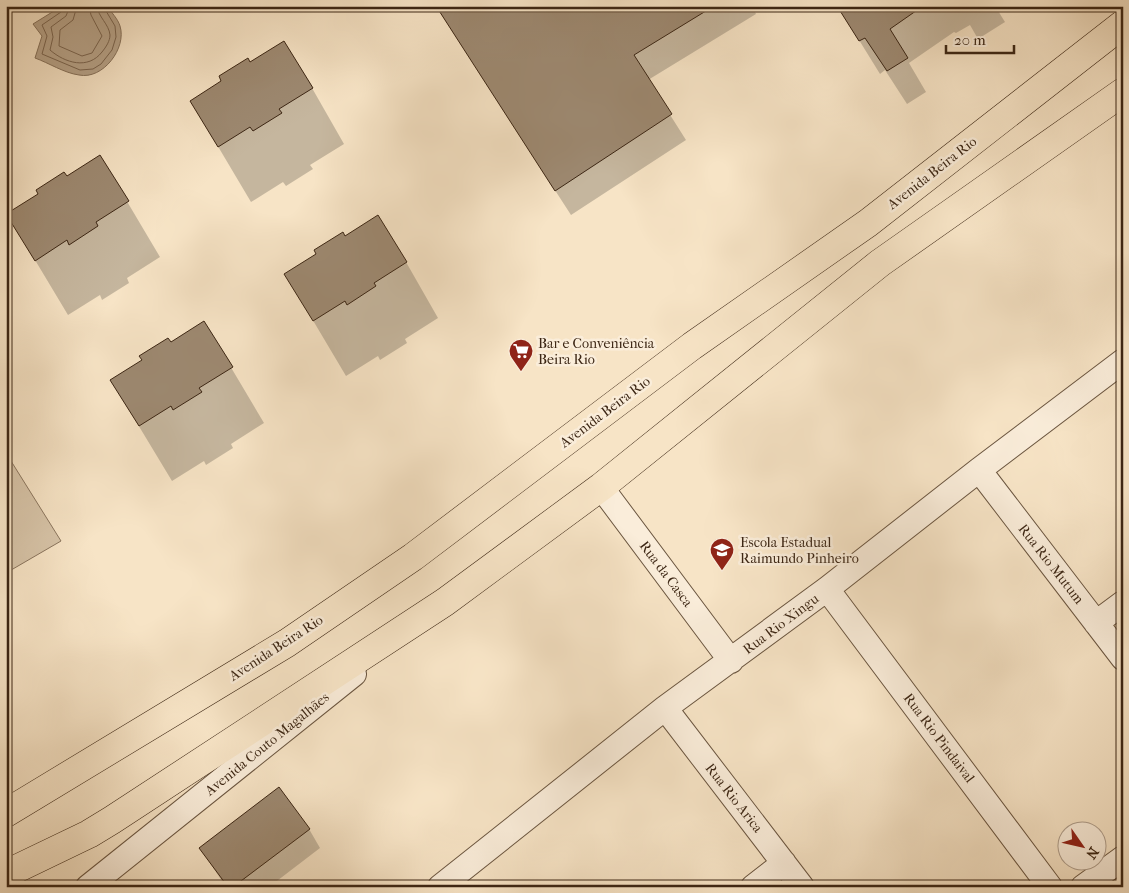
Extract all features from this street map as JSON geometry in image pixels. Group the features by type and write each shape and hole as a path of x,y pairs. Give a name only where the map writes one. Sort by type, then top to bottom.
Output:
{"main road":[{"name":"Avenida Beira Rio","path":"6,812 68,773 279,648 413,556 692,346 868,223 1123,24"},
{"path":"6,874 88,834 445,602 601,487 880,263 1123,92"},
{"path":"868,223 882,229 885,238 880,263"},
{"path":"6,856 199,763"},
{"name":"Avenida Beira Rio","path":"6,800 68,773"}],"street":[{"name":"Rua Rio Xingu","path":"452,883 665,708 828,589 979,470 1123,361"},
{"name":"Rua Rio Mutum","path":"979,470 1123,658"},
{"name":"Rua da Casca","path":"601,487 731,661"},
{"name":"Rua Rio Pindaival","path":"828,589 1050,887"},
{"name":"Avenida Couto Magalhães","path":"88,887 445,602"},
{"path":"1096,623 1123,603"},
{"name":"Rua Rio Arica","path":"665,708 802,887"},
{"path":"1083,887 1123,858"},
{"path":"753,887 784,863"}],"shaded area":[{"path":"6,453 61,541 6,573"}],"water":[{"path":"62,6 107,6 118,21 121,35 120,44 111,61 97,73 88,75 73,74 35,58 42,36 33,24"}],"building":[{"path":"436,6 714,6 634,55 672,114 555,191"},
{"path":"837,6 923,6 890,29 908,58 887,71 865,38 859,41"},
{"path":"284,41 313,88 279,109 282,113 253,131 250,127 218,147 190,101 221,81 219,76 248,58 250,62"},
{"path":"100,155 129,201 96,222 98,226 69,245 67,240 35,261 6,214 38,194 36,190 64,172 67,176"},
{"path":"378,215 407,262 374,283 376,286 347,305 345,301 313,321 284,274 316,254 314,250 343,232 345,236"},
{"path":"204,321 233,367 199,388 202,392 173,410 171,406 139,426 110,380 142,360 139,356 168,338 171,342"},
{"path":"279,787 310,829 233,887 228,887 199,848"}],"place":[{"name":"Bar e Conveniência Beira Rio","path":"521,372"},
{"name":"Escola Estadual Raimundo Pinheiro","path":"722,571"}]}
